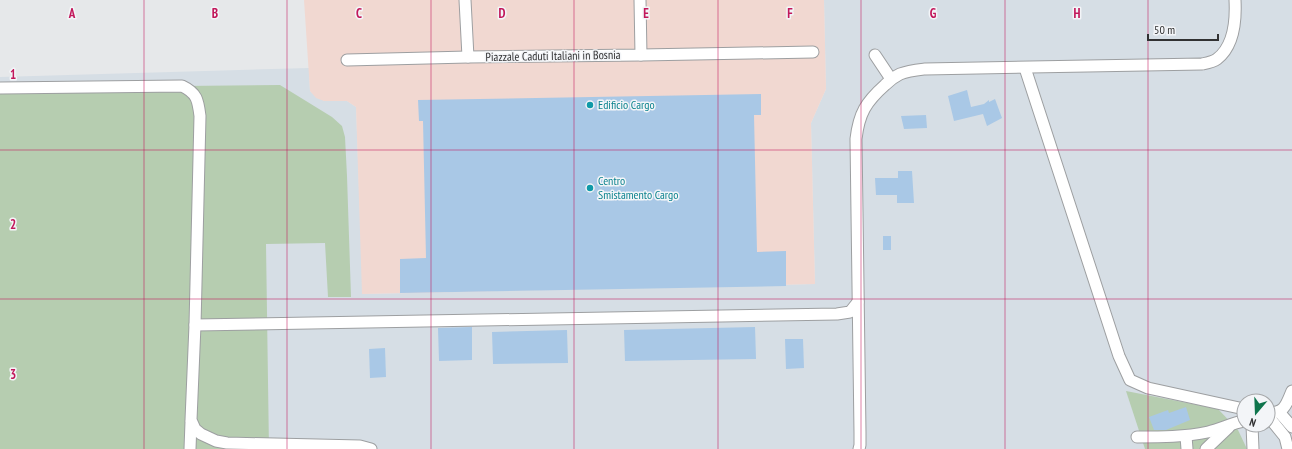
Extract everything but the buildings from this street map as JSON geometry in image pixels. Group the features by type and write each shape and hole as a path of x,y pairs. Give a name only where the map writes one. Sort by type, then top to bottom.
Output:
{"lane":[{"name":"Piazzale Caduti Italiani in Bosnia","path":"465,0 468,58 813,52"},
{"path":"640,0 641,55"},
{"path":"859,449 856,139 858,127 866,104 891,79 901,74 925,70 1202,64 1216,59 1226,46 1234,26 1236,16 1235,0"},
{"path":"875,55 891,79"},
{"path":"347,60 468,58"},
{"path":"1024,68 1119,356 1130,380 1148,388 1236,407"},
{"path":"0,88 182,86 191,90 196,97 200,116 195,325 190,449"},
{"path":"195,325 833,314 850,312 858,302"},
{"path":"1276,412 1284,408 1292,391"},
{"path":"1276,417 1292,427"},
{"path":"191,420 195,429 201,434 212,440 227,443 360,446 371,449"},
{"path":"1276,421 1285,437 1288,449"},
{"path":"1137,437 1186,436 1208,432 1236,422"},
{"path":"1206,449 1236,424"},
{"path":"1253,433 1253,449"},
{"path":"1186,436 1187,449"}],"shaded area":[{"path":"304,0 824,0 826,89 811,123 815,284 362,294 356,107 347,101 324,101 316,98 310,91"},
{"path":"824,0 1292,0 1292,449 0,449 0,77 309,68 310,91 324,101 347,101 356,107 363,294 815,284 811,123 826,89"}],"green space":[{"path":"280,85 332,117 342,126 345,137 351,297 328,297 325,243 266,244 269,449 0,449 0,91"},
{"path":"1126,391 1218,409 1236,428 1236,433 1239,433 1247,449 1145,449"}],"place":[{"name":"Edificio Cargo","path":"590,105"},
{"name":"Centro Smistamento Cargo","path":"590,188"}]}
